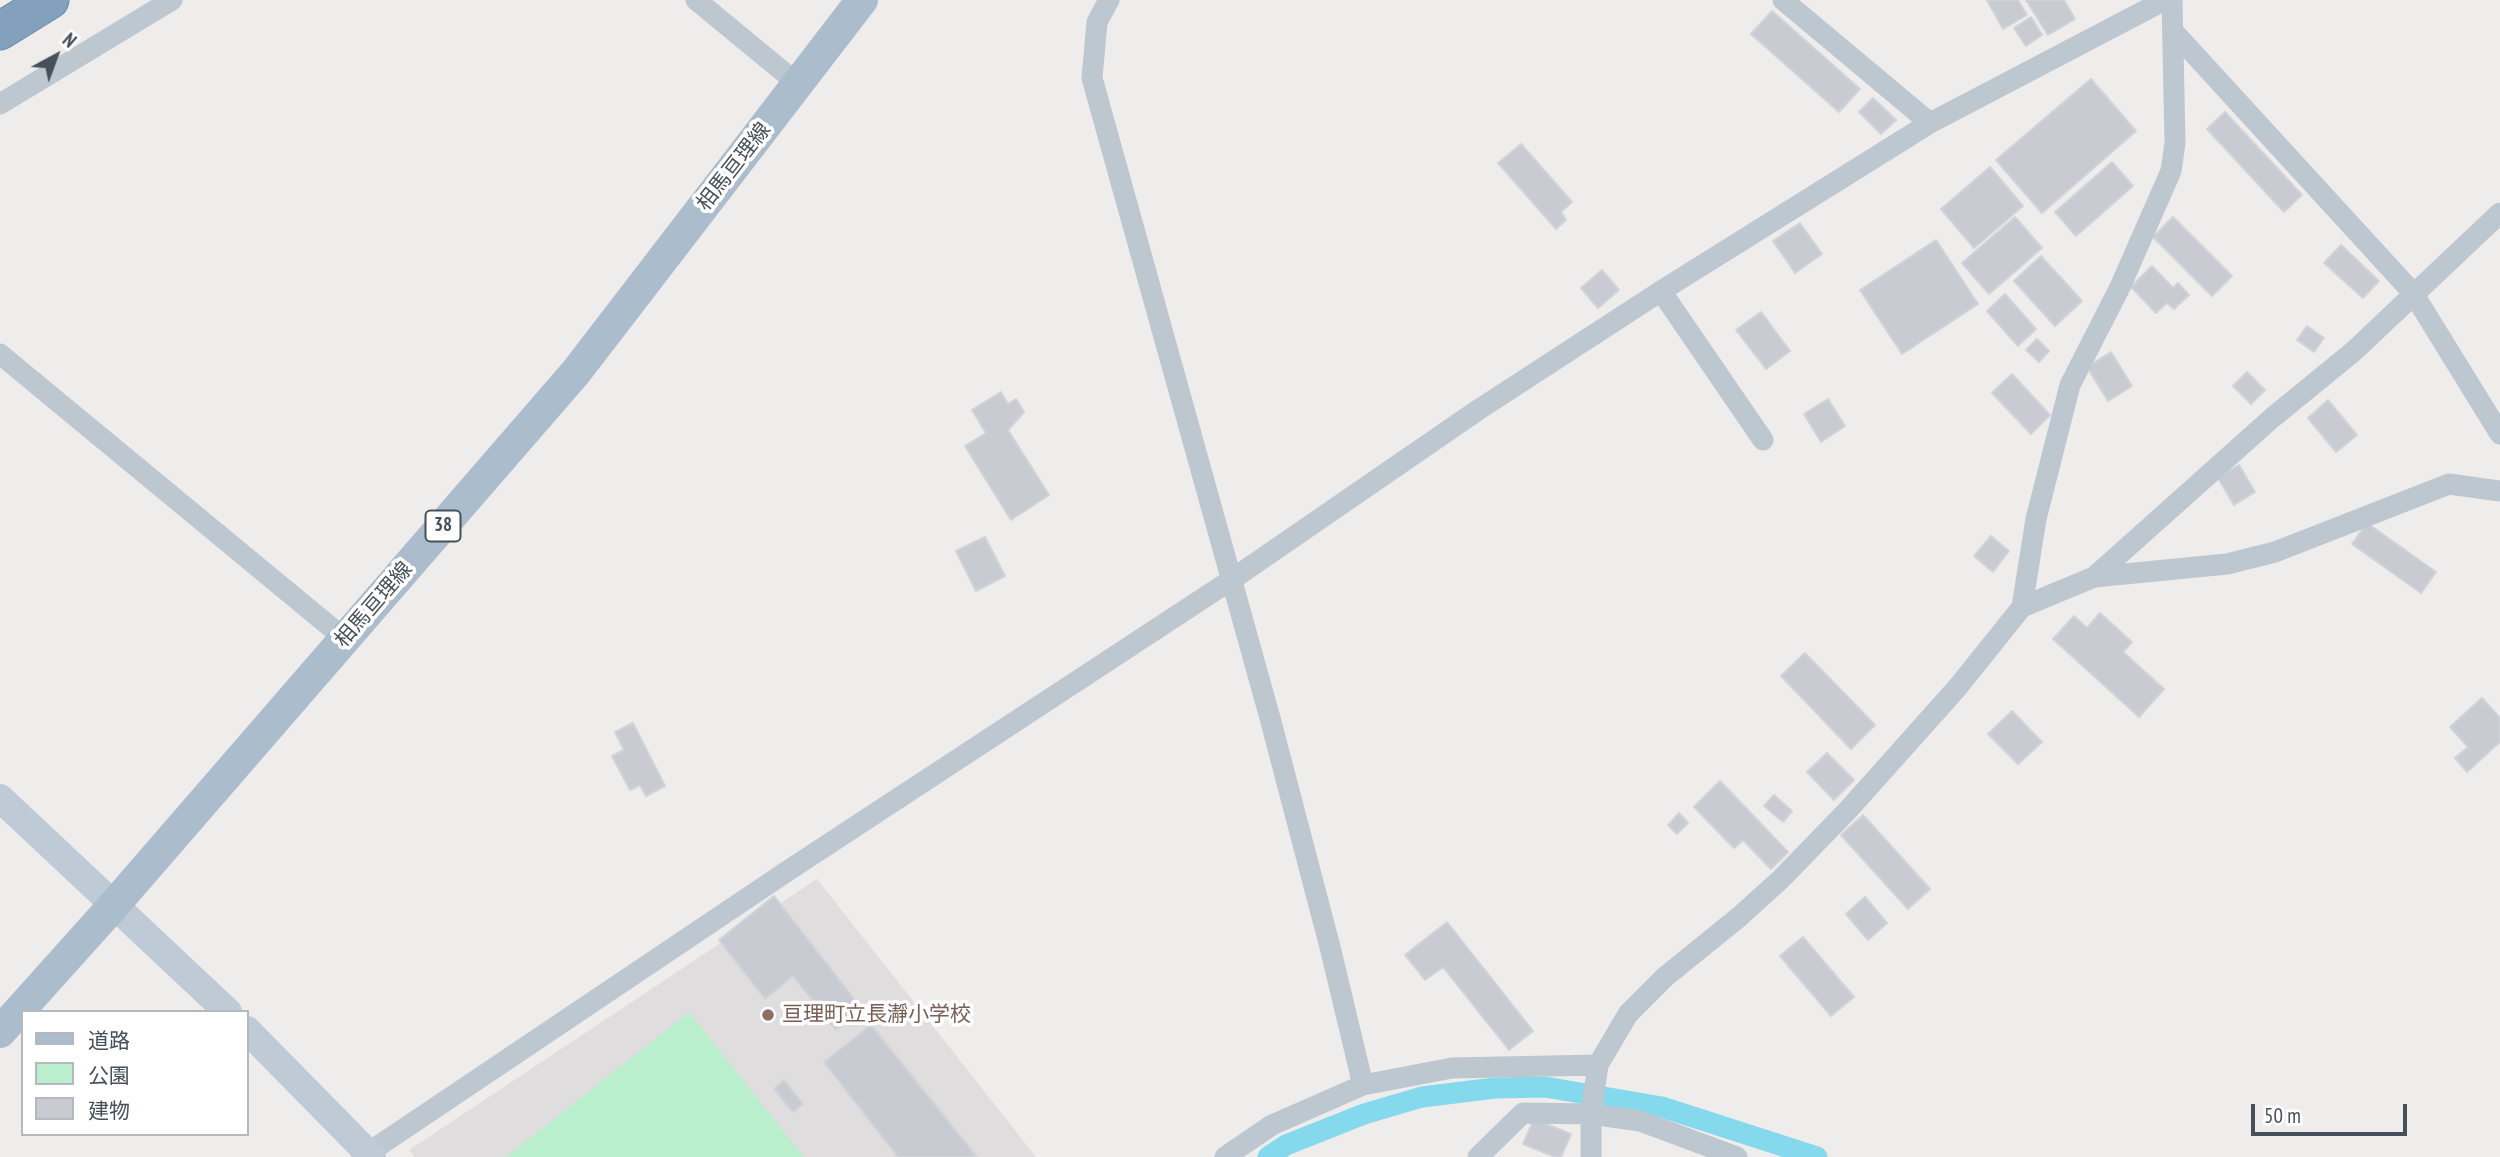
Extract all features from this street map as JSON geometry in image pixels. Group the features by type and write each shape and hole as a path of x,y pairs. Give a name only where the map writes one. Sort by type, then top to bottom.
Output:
{"highway":[{"path":"0,31 50,0"}],"main road":[{"name":"相馬亘理線","path":"0,1032 114,905 576,372 862,0"}],"street":[{"path":"0,104 172,0"},
{"path":"696,0 797,84"},
{"path":"1109,0 1097,22 1092,78 1330,947 1363,1085"},
{"path":"1783,0 1930,123"},
{"path":"248,1031 367,1156 801,863 1231,580 1478,410 1661,291 1930,123 2165,0"},
{"path":"2022,607 2035,519 2070,385 2120,287 2171,172 2175,143 2172,0"},
{"path":"2173,31 2413,293 2500,434"},
{"path":"2094,578 2272,418 2354,351 2500,213"},
{"path":"1661,291 1763,440"},
{"path":"0,355 345,639"},
{"path":"1591,1157 1591,1114 1598,1065 1628,1014 1665,977 1739,917 1819,840 1957,688 2022,607 2094,578 2227,564 2275,552 2449,484 2500,491"},
{"path":"0,798 226,1010"},
{"path":"1225,1157 1272,1125 1363,1085 1452,1068 1598,1065"},
{"path":"1478,1157 1523,1113 1591,1114 1640,1121 1737,1157"}],"shaded area":[{"name":"亘理町立長瀞小学校","path":"817,879 1036,1157 415,1157 409,1150"}],"green space":[{"path":"689,1012 804,1157 506,1157"}],"building":[{"path":"1987,0 2018,0 2027,15 2003,29"},
{"path":"2026,0 2064,0 2075,19 2048,35"},
{"path":"1772,11 1860,89 1839,112 1751,34"},
{"path":"2031,17 2042,35 2026,46 2014,28"},
{"path":"2091,79 2136,131 2042,213 1996,160"},
{"path":"1873,98 1896,120 1881,134 1859,112"},
{"path":"2225,112 2302,195 2284,212 2207,129"},
{"path":"1521,144 1572,202 1561,212 1566,220 1556,229 1498,163"},
{"path":"2112,162 2133,186 2076,236 2055,212"},
{"path":"1990,167 2023,206 1974,248 1941,209"},
{"path":"2015,217 2042,248 1989,294 1962,263"},
{"path":"2173,217 2232,276 2212,296 2153,237"},
{"path":"1800,223 1822,254 1795,273 1773,241"},
{"path":"1936,240 1978,304 1902,354 1860,290"},
{"path":"2341,245 2379,281 2363,298 2324,263"},
{"path":"2041,256 2082,301 2055,326 2014,281"},
{"path":"2152,266 2173,288 2178,283 2189,295 2174,309 2167,303 2156,313 2131,287"},
{"path":"1602,270 1619,290 1598,308 1581,288"},
{"path":"2005,294 2036,329 2018,346 1987,311"},
{"path":"1761,312 1790,351 1766,369 1736,330"},
{"path":"2307,326 2324,338 2314,352 2297,340"},
{"path":"2037,339 2049,351 2039,362 2026,350"},
{"path":"2111,352 2132,386 2108,401 2087,367"},
{"path":"2247,372 2265,390 2251,404 2233,386"},
{"path":"2012,374 2050,415 2031,434 1992,393"},
{"path":"1001,392 1008,404 1016,399 1024,412 1008,430 1049,495 1011,520 965,446 986,433 972,410"},
{"path":"1828,399 1845,426 1821,442 1804,414"},
{"path":"2328,400 2357,435 2336,452 2308,418"},
{"path":"2239,465 2255,492 2234,505 2218,478"},
{"path":"2367,523 2436,572 2421,593 2352,544"},
{"path":"1991,536 2009,551 1993,572 1974,556"},
{"path":"985,537 1005,576 976,591 956,551"},
{"path":"2100,613 2132,642 2123,652 2164,689 2139,717 2053,639 2074,616 2087,628"},
{"path":"1805,653 1875,725 1851,749 1781,676"},
{"path":"2482,698 2500,718 2500,742 2467,772 2455,758 2468,747 2450,727"},
{"path":"2012,711 2042,742 2018,764 1988,734"},
{"path":"633,723 665,786 646,796 640,785 630,790 612,756 624,750 615,732"},
{"path":"1827,753 1854,780 1834,800 1807,772"},
{"path":"1720,781 1788,852 1771,869 1743,840 1734,848 1694,807"},
{"path":"1774,795 1792,811 1783,822 1764,806"},
{"path":"1679,813 1688,823 1677,834 1668,825"},
{"path":"1863,815 1930,889 1908,909 1841,835"},
{"path":"774,896 862,1009 836,1030 793,976 765,999 719,940"},
{"path":"1865,897 1887,923 1868,940 1846,914"},
{"path":"1447,922 1533,1031 1509,1050 1443,967 1425,980 1405,955"},
{"path":"1803,937 1854,997 1831,1016 1780,956"},
{"path":"871,1025 977,1157 898,1157 824,1062"},
{"path":"784,1080 803,1104 793,1112 774,1089"},
{"path":"1534,1119 1571,1134 1561,1157 1523,1144"}],"waterway":[{"path":"1268,1157 1286,1145 1364,1114 1422,1097 1495,1088 1545,1087 1662,1107 1817,1157"}],"place":[{"name":"亘理町立長瀞小学校","path":"768,1015"}]}
